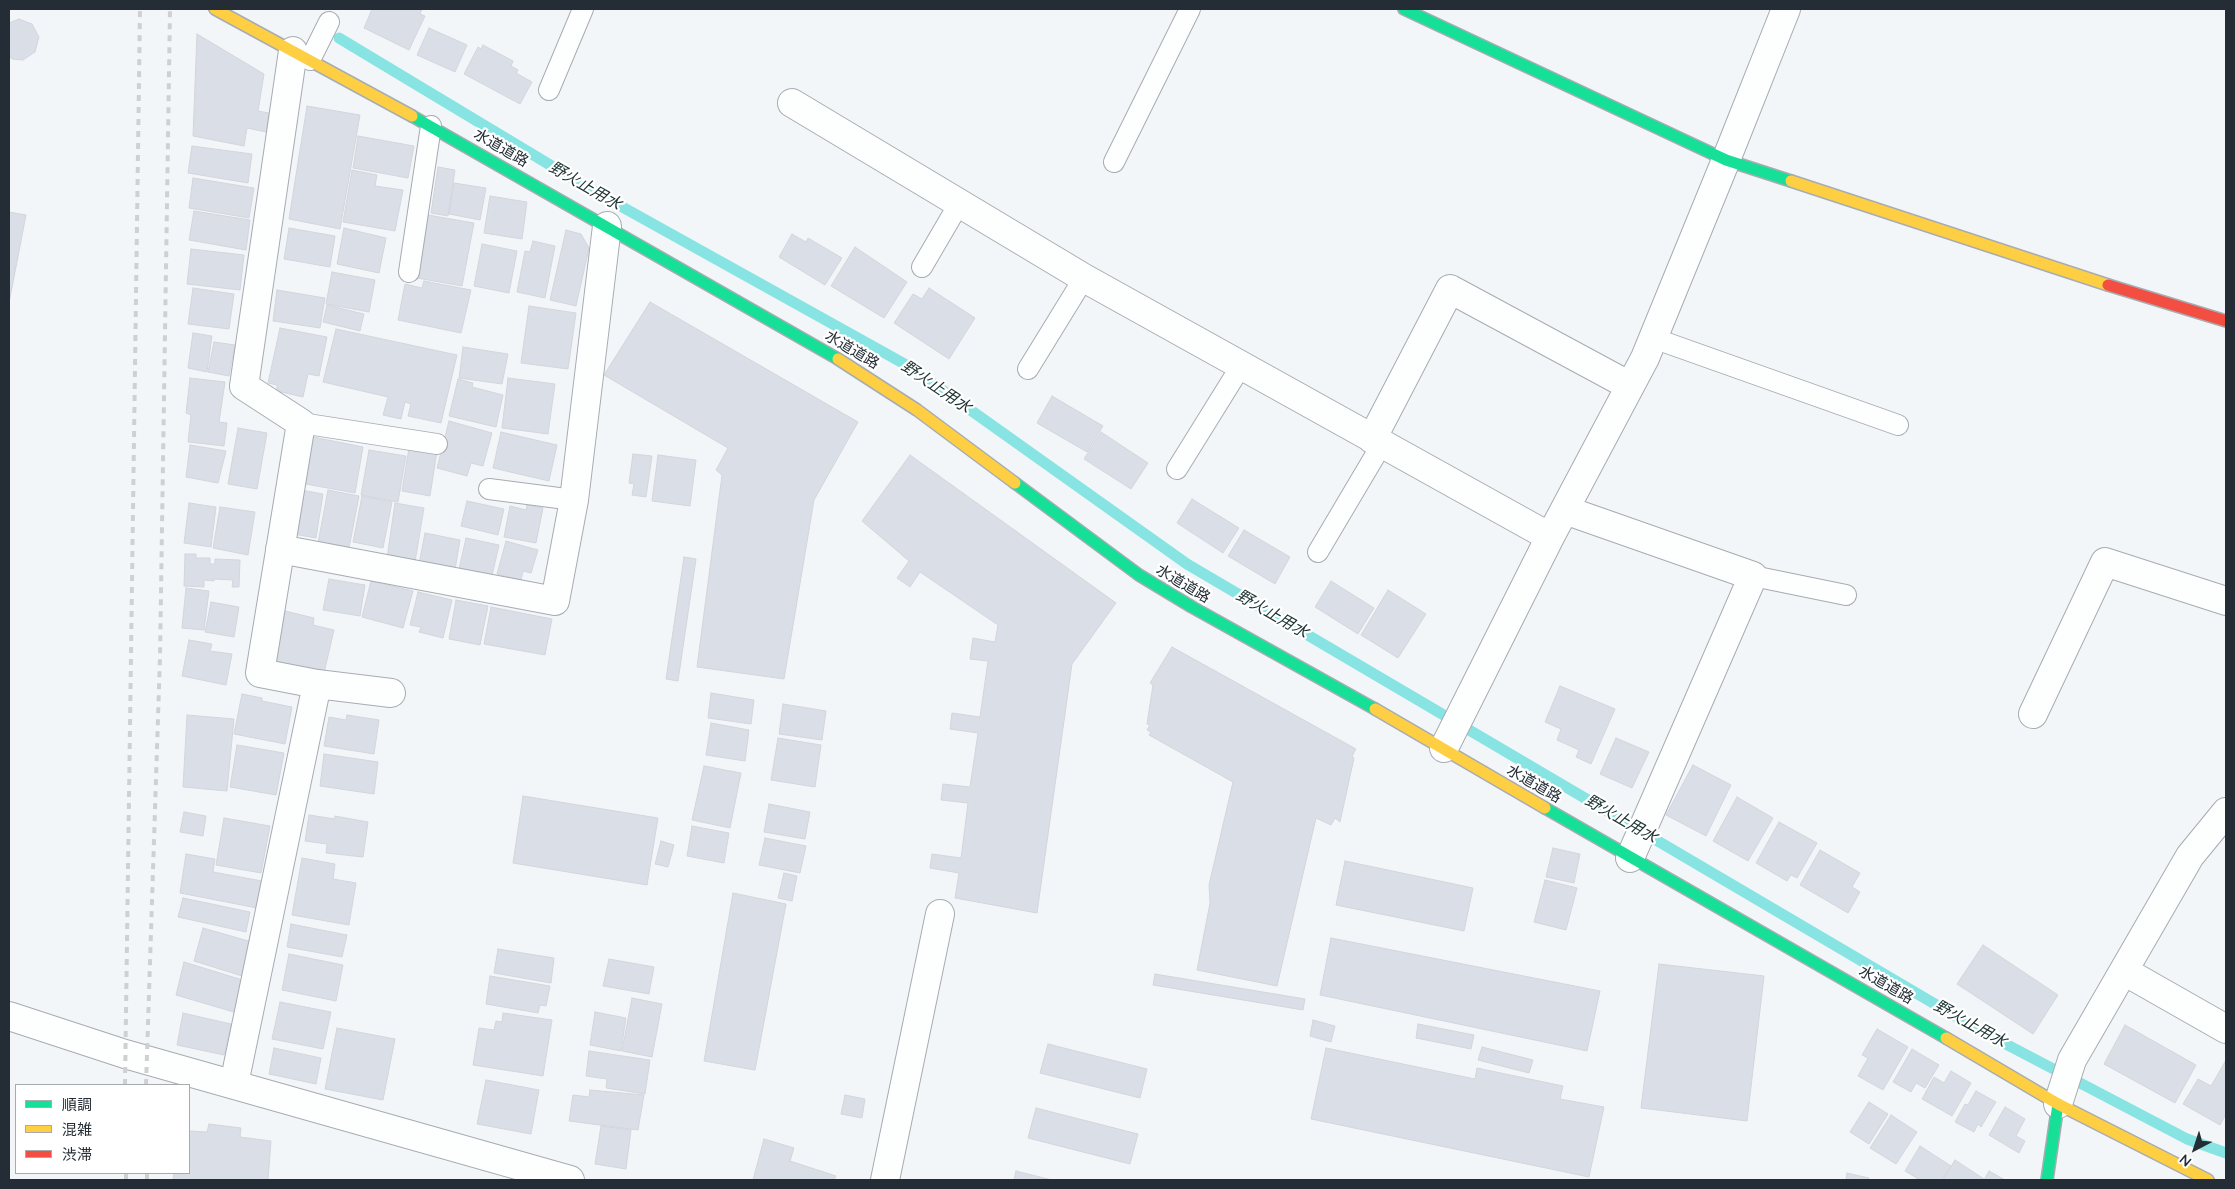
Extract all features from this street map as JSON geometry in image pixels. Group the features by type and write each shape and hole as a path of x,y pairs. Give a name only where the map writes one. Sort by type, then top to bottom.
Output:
{"street":[{"name":"水道道路","path":"215,9 431,126 856,370 910,404 1139,575 1192,607 1444,748 1630,858 1852,983 2058,1104 2208,1180"},
{"path":"1404,9 1726,160 2084,278 2226,321"},
{"path":"1444,748 1653,338 1786,9"},
{"path":"302,55 244,386 301,423 260,672 317,684 390,693"},
{"path":"792,103 1084,278 1550,537"},
{"path":"280,548 555,601 574,500 607,226"},
{"path":"1377,441 1450,289 1630,386"},
{"path":"1565,510 1753,576 1630,858"},
{"path":"2033,714 2105,562 2226,601"},
{"path":"234,1084 317,684"},
{"path":"2047,1180 2058,1104 2072,1060 2190,856 2226,812"},
{"path":"885,1180 940,914"},
{"path":"2124,971 2226,1029"},
{"path":"9,1016 125,1054 570,1180"}],"lane":[{"path":"549,90 583,9"},
{"path":"1114,162 1190,9"},
{"path":"302,55 329,22"},
{"path":"409,272 431,126"},
{"path":"922,267 960,202"},
{"path":"1028,370 1084,278"},
{"path":"1653,338 1898,425"},
{"path":"1177,469 1241,366"},
{"path":"301,423 437,444"},
{"path":"1318,552 1377,441"},
{"path":"489,489 574,500"},
{"path":"1753,576 1846,596"}],"building":[{"path":"372,9 422,9 420,14 425,16 409,50 364,28"},
{"path":"19,19 32,24 39,37 35,52 23,60 12,59 9,56 9,23"},
{"path":"429,28 467,45 455,72 417,55"},
{"path":"197,34 264,74 258,111 269,113 266,132 247,128 244,146 193,136"},
{"path":"483,45 513,61 511,66 518,70 516,73 532,82 520,104 464,74 478,47 481,49"},
{"path":"307,106 360,115 340,229 289,219"},
{"path":"358,136 414,146 408,178 353,168"},
{"path":"192,146 252,154 248,183 188,173"},
{"path":"438,167 455,170 448,216 431,213"},
{"path":"352,170 377,175 375,186 403,190 395,231 343,222"},
{"path":"193,178 254,188 249,218 189,208"},
{"path":"454,183 486,188 480,220 449,214"},
{"path":"490,196 527,202 522,239 484,233"},
{"path":"194,211 250,220 246,250 189,240"},
{"path":"9,212 26,215 9,303"},
{"path":"428,215 474,223 462,286 417,278"},
{"path":"289,228 335,236 330,267 284,259"},
{"path":"344,228 386,238 379,273 337,264"},
{"path":"566,230 581,234 589,248 576,306 550,300"},
{"path":"792,234 806,242 808,238 842,258 825,285 779,257"},
{"path":"533,241 555,246 545,298 517,292 525,251 530,252"},
{"path":"482,244 517,251 509,293 474,286"},
{"path":"855,247 907,282 884,318 831,286"},
{"path":"191,249 244,255 240,290 187,284"},
{"path":"332,272 375,280 369,312 326,304"},
{"path":"424,281 471,290 461,333 398,320 405,284 422,288"},
{"path":"193,288 234,294 229,329 188,324"},
{"path":"929,288 975,318 949,359 894,323 913,294 922,299"},
{"path":"277,290 325,298 320,328 273,321"},
{"path":"650,302 858,422 814,500 784,679 697,667 722,475 716,470 728,448 604,375"},
{"path":"327,305 364,314 360,331 323,322"},
{"path":"529,306 576,313 568,369 521,363"},
{"path":"280,328 327,337 319,376 308,374 303,397 277,391 277,385 268,383"},
{"path":"336,329 457,355 441,423 408,416 411,404 405,402 401,419 383,415 388,397 323,382"},
{"path":"193,333 212,336 207,372 188,368"},
{"path":"214,342 235,345 229,376 208,372"},
{"path":"463,347 508,354 502,384 459,378"},
{"path":"190,378 225,382 219,422 227,423 224,446 188,442 191,415 186,413"},
{"path":"508,378 555,384 548,434 502,428"},
{"path":"458,379 473,383 472,387 503,395 496,427 449,416"},
{"path":"1052,396 1103,426 1087,452 1037,423"},
{"path":"449,421 492,433 483,466 471,463 467,476 437,468"},
{"path":"238,428 267,433 257,489 228,484"},
{"path":"501,432 557,445 549,481 493,468"},
{"path":"1101,432 1148,463 1131,489 1084,459"},
{"path":"308,436 363,447 355,493 300,483"},
{"path":"190,445 226,451 218,483 186,477"},
{"path":"409,448 437,451 430,496 402,491"},
{"path":"369,450 406,456 398,502 361,495"},
{"path":"633,454 652,456 646,497 632,495 634,484 629,483"},
{"path":"658,455 696,460 690,506 652,501"},
{"path":"910,455 1116,603 1072,664 1037,913 955,898 959,873 930,868 932,854 961,858 968,803 941,800 943,784 970,787 978,733 950,729 952,713 980,717 988,661 970,659 973,638 995,642 998,625 920,572 910,587 897,578 909,561 862,521"},
{"path":"295,489 323,494 316,538 288,533"},
{"path":"328,490 359,496 349,548 318,543"},
{"path":"362,496 392,502 383,548 353,542"},
{"path":"1192,499 1239,528 1223,553 1177,523"},
{"path":"467,501 504,509 498,535 461,526"},
{"path":"189,503 216,507 211,547 184,543"},
{"path":"395,503 424,508 415,562 387,558"},
{"path":"527,505 543,508 536,543 504,537 510,506 526,510"},
{"path":"220,507 255,512 248,555 213,548"},
{"path":"1244,530 1290,557 1275,584 1228,556"},
{"path":"425,533 460,540 455,570 419,564"},
{"path":"466,538 499,545 492,576 459,569"},
{"path":"506,541 538,550 531,573 523,571 521,580 497,574"},
{"path":"185,554 196,554 196,558 210,558 210,564 215,564 215,559 240,560 239,587 232,587 233,580 214,579 214,581 204,580 204,587 184,586"},
{"path":"684,557 696,559 678,681 666,679"},
{"path":"329,579 365,585 360,616 323,610"},
{"path":"371,581 413,591 403,628 362,617"},
{"path":"1331,581 1374,608 1358,634 1315,607"},
{"path":"186,588 209,591 204,630 182,628"},
{"path":"1388,590 1426,614 1398,658 1361,635"},
{"path":"418,592 452,600 443,638 419,632 421,627 410,625"},
{"path":"456,600 488,606 480,645 449,639"},
{"path":"211,602 239,607 234,637 205,632"},
{"path":"491,607 552,619 545,655 484,644"},
{"path":"285,611 314,618 313,625 334,630 324,673 274,661"},
{"path":"189,640 212,644 210,651 232,654 226,685 182,676"},
{"path":"1172,647 1356,749 1352,756 1354,758 1340,822 1335,818 1331,825 1316,818 1277,986 1197,970 1210,903 1209,885 1233,782 1149,735 1151,732 1147,730 1150,725 1147,724 1153,685 1150,683"},
{"path":"1560,686 1615,709 1591,764 1576,757 1579,750 1557,740 1561,729 1545,722"},
{"path":"711,693 754,700 751,724 708,718"},
{"path":"242,694 262,698 262,701 292,707 285,744 234,734"},
{"path":"783,704 826,711 822,740 779,734"},
{"path":"187,715 234,719 227,791 183,787"},
{"path":"347,715 379,720 374,754 324,746 329,717 346,720"},
{"path":"711,723 749,730 745,761 706,755"},
{"path":"778,738 821,745 815,787 771,780"},
{"path":"1616,738 1649,752 1632,788 1600,774"},
{"path":"237,745 284,753 276,795 230,787"},
{"path":"324,754 378,762 374,794 320,786"},
{"path":"1693,765 1731,785 1706,836 1666,815"},
{"path":"704,766 741,773 730,828 692,820"},
{"path":"523,796 658,818 647,885 513,863"},
{"path":"1737,797 1773,818 1748,861 1713,841"},
{"path":"769,804 810,812 805,839 764,832"},
{"path":"184,812 206,816 203,836 180,832"},
{"path":"309,815 335,819 335,816 368,822 363,857 326,853 327,844 305,841"},
{"path":"224,818 270,826 261,873 216,865"},
{"path":"1779,822 1817,843 1797,878 1791,875 1787,881 1756,863"},
{"path":"692,826 729,833 724,863 687,856"},
{"path":"765,838 806,846 800,873 759,865"},
{"path":"661,841 674,845 668,867 655,864"},
{"path":"1553,848 1580,854 1574,883 1546,877"},
{"path":"1820,850 1860,873 1852,887 1860,892 1848,913 1800,885"},
{"path":"186,854 215,859 213,872 262,881 257,908 180,893"},
{"path":"302,858 335,864 333,879 356,883 349,925 292,915"},
{"path":"1345,861 1473,888 1464,931 1336,905"},
{"path":"784,873 797,876 792,901 778,898"},
{"path":"1545,880 1577,888 1566,930 1534,922"},
{"path":"733,893 786,904 755,1070 704,1061"},
{"path":"183,898 250,912 246,932 178,917"},
{"path":"291,924 347,935 342,957 287,947"},
{"path":"203,928 252,942 242,976 194,961"},
{"path":"1331,938 1600,991 1587,1051 1320,995"},
{"path":"1983,945 2058,995 2033,1034 1957,984"},
{"path":"498,949 554,958 551,983 494,973"},
{"path":"289,954 343,965 336,1001 282,990"},
{"path":"609,959 654,967 649,994 603,986"},
{"path":"184,962 246,981 237,1013 176,995"},
{"path":"1659,964 1764,976 1747,1121 1641,1108"},
{"path":"1155,974 1305,999 1303,1010 1153,985"},
{"path":"490,976 550,986 546,1006 540,1005 538,1013 486,1004"},
{"path":"632,998 662,1004 652,1057 622,1051"},
{"path":"280,1002 331,1012 323,1049 272,1039"},
{"path":"595,1012 626,1018 621,1051 590,1045"},
{"path":"183,1013 231,1024 224,1055 177,1045"},
{"path":"503,1013 552,1020 543,1076 473,1065 479,1028 494,1030 496,1021 502,1022"},
{"path":"1313,1020 1335,1026 1331,1042 1310,1036"},
{"path":"1418,1024 1474,1035 1471,1049 1416,1038"},
{"path":"2125,1025 2196,1065 2175,1103 2104,1064"},
{"path":"337,1028 395,1039 383,1100 325,1089"},
{"path":"1877,1029 1908,1047 1883,1090 1858,1076 1868,1058 1862,1055"},
{"path":"1048,1044 1147,1069 1140,1098 1040,1073"},
{"path":"1482,1047 1533,1060 1529,1073 1478,1060"},
{"path":"274,1048 321,1058 316,1084 269,1074"},
{"path":"1326,1048 1475,1079 1477,1068 1563,1086 1560,1099 1604,1107 1589,1177 1311,1119"},
{"path":"1912,1049 1939,1065 1925,1088 1916,1083 1911,1092 1893,1082"},
{"path":"589,1051 650,1060 645,1094 606,1088 607,1079 586,1076"},
{"path":"2226,1060 2226,1114 2220,1125 2183,1104 2198,1079 2211,1086"},
{"path":"1951,1071 1971,1083 1952,1116 1922,1099 1934,1077 1944,1083"},
{"path":"486,1080 539,1090 531,1134 477,1124"},
{"path":"590,1090 644,1095 638,1130 569,1121 573,1095 589,1097"},
{"path":"1976,1091 1996,1102 1981,1127 1978,1124 1974,1132 1955,1122 1965,1104 1968,1105"},
{"path":"845,1095 865,1099 862,1118 841,1114"},
{"path":"1869,1102 1888,1114 1869,1144 1850,1132"},
{"path":"2005,1107 2025,1119 2016,1136 2025,1141 2019,1153 1989,1135"},
{"path":"1036,1108 1138,1134 1130,1164 1028,1138"},
{"path":"1891,1115 1917,1132 1896,1164 1870,1148"},
{"path":"209,1124 241,1128 240,1137 271,1141 268,1180 173,1180 174,1174 190,1174 190,1131 207,1132"},
{"path":"601,1126 631,1130 626,1169 595,1164"},
{"path":"764,1139 794,1148 790,1161 836,1176 834,1180 753,1180"},
{"path":"1920,1146 1951,1166 1942,1180 1920,1180 1905,1171"},
{"path":"1955,1160 1984,1179 1943,1180"},
{"path":"1016,1171 1052,1180 1014,1180"},
{"path":"1989,1171 2005,1180 1984,1180"},
{"path":"1847,1173 1869,1178 1868,1180 1846,1180"}],"waterway":[{"name":"野火止用水","path":"339,38 590,189 910,367 1187,564 1979,1030 2187,1139 2226,1153"}],"railway":[{"path":"125,1084 140,9"},
{"path":"146,1084 160,657 170,9"},
{"path":"126,1174 126,1180"},
{"path":"147,1174 147,1180"}],"traffic: fast":[{"path":"1404,9 1726,160 1791,181"},
{"path":"412,116 838,359"},
{"path":"1015,483 1139,575 1192,607 1375,709"},
{"path":"1545,808 1946,1038"},
{"path":"2047,1180 2058,1104"}],"traffic: slow":[{"path":"215,9 412,116"},
{"path":"1791,181 2108,285"},
{"path":"838,359 917,410 1015,483"},
{"path":"1375,709 1545,808"},
{"path":"1946,1038 2058,1104 2208,1180"}],"traffic: jam":[{"path":"2108,285 2226,321"}]}
